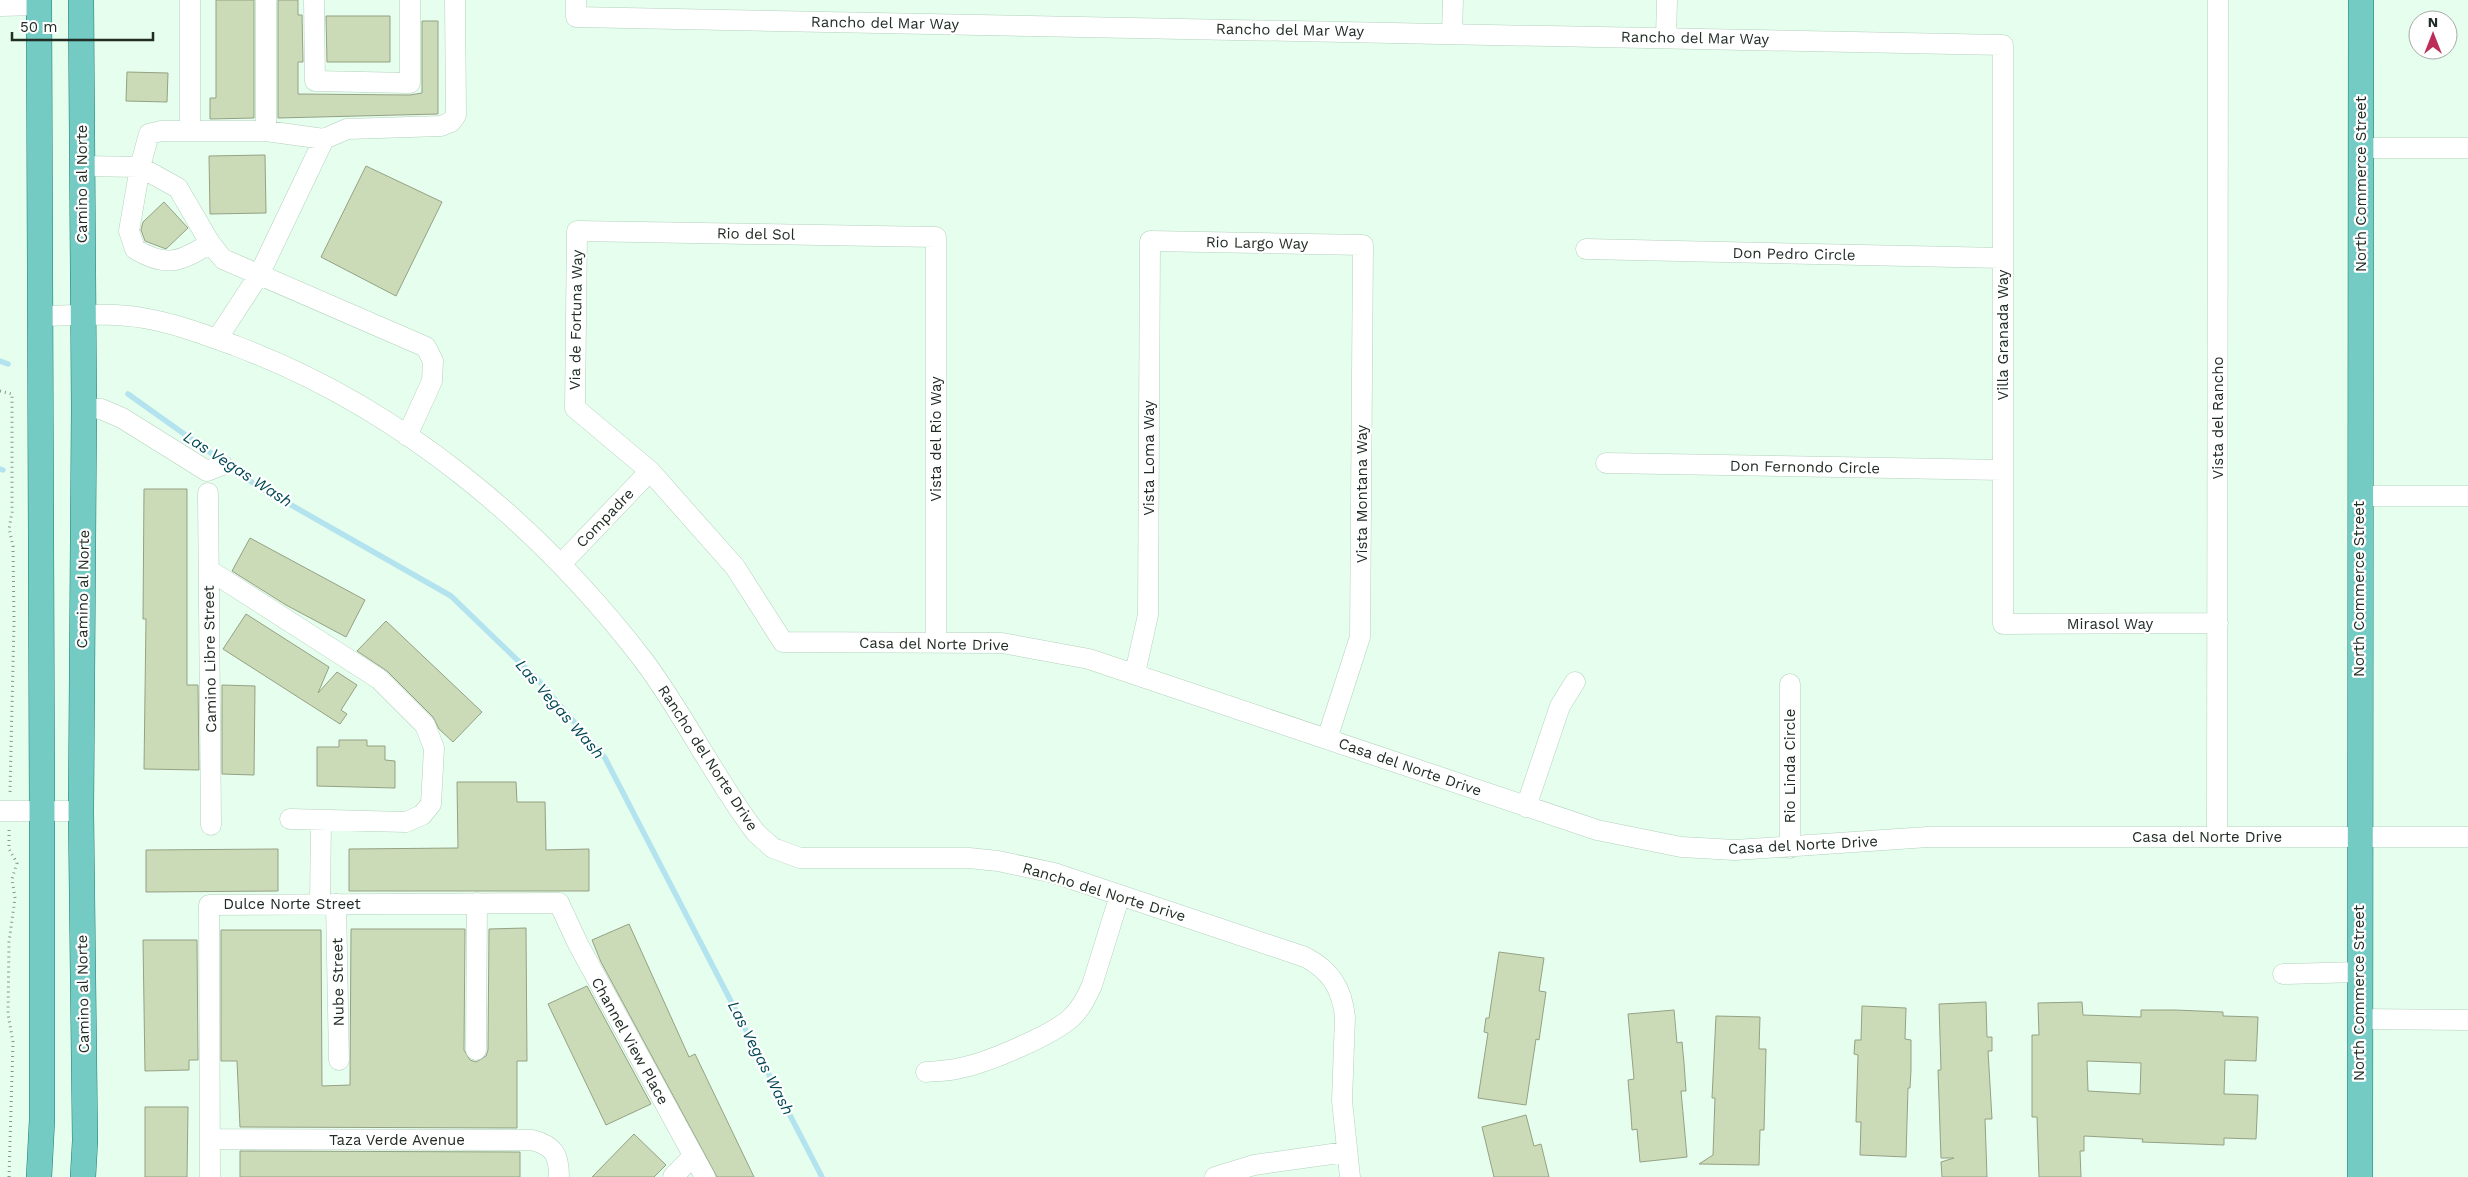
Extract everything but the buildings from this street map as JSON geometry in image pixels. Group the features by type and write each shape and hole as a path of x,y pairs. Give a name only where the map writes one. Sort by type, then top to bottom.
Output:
{"main road":[{"name":"Camino al Norte","path":"81,0 84,408 81,811 85,1141 83,1177"},
{"name":"North Commerce Street","path":"2360,1177 2358,837 2361,0"},
{"path":"38,3 42,812 42,1120 39,1177"}],"street":[{"path":"190,0 190,131"},
{"path":"266,0 266,131"},
{"path":"314,0 315,81 410,83 410,0"},
{"path":"210,244 187,258 163,262 135,249 129,231 140,167 149,134 161,131 266,131 324,139 346,129 441,126 451,122 456,115 455,0"},
{"path":"1452,33 1453,0"},
{"path":"1666,37 1667,0"},
{"name":"Vista del Rancho","path":"2217,837 2218,0"},
{"path":"0,6 38,3"},
{"name":"Rancho del Mar Way","path":"576,9 1452,33 2004,45"},
{"name":"Villa Granada Way","path":"2003,624 2004,45"},
{"path":"217,339 259,275 324,139"},
{"path":"2361,148 2468,148"},
{"path":"82,166 140,167 178,188 210,244 223,259 426,347 433,361 432,381 407,436"},
{"name":"Rio del Sol","path":"577,231 936,237"},
{"name":"Via de Fortuna Way","path":"575,408 577,231"},
{"name":"Vista del Rio Way","path":"936,237 936,642"},
{"name":"Rio Largo Way","path":"1150,241 1364,245"},
{"name":"Vista Loma Way","path":"1135,673 1148,615 1150,241"},
{"name":"Vista Montana Way","path":"1327,738 1360,637 1364,245"},
{"name":"Don Pedro Circle","path":"1586,249 2003,258"},
{"name":"Rancho del Norte Drive","path":"40,316 111,314 143,318 217,339 290,368 337,393 407,436 470,482 511,516 561,564 615,624 646,664 674,705 749,824 773,848 800,858 814,860 940,856 998,861 1054,873 1304,957 1326,971 1340,991 1345,1017 1342,1101 1350,1177"},
{"path":"84,408 102,409 122,418 207,471 222,464"},
{"name":"Casa del Norte Drive","path":"575,408 650,471 735,567 783,642 1002,643 1089,659 1597,830 1681,847 1735,850 1790,848 1928,837 2468,837"},
{"name":"Don Fernondo Circle","path":"1606,463 2003,470"},
{"name":"Compadre","path":"561,564 650,471"},
{"name":"Camino Libre Street","path":"208,493 212,825"},
{"path":"2360,496 2468,496"},
{"path":"209,570 379,679 424,725 434,748 431,804 422,815 406,822 290,818"},
{"name":"Mirasol Way","path":"2003,624 2218,623"},
{"path":"1526,807 1560,706 1575,682"},
{"name":"Rio Linda Circle","path":"1790,684 1790,848"},
{"path":"0,811 81,811"},
{"name":"Nube Street","path":"321,820 340,1060"},
{"path":"926,1072 961,1068 977,1063 1048,1033 1071,1017 1084,1002 1092,985 1120,895"},
{"name":"Dulce Norte Street","path":"210,1177 209,905 559,903"},
{"name":"Channel View Place","path":"559,903 578,944 705,1177"},
{"path":"476,1050 477,904"},
{"path":"2283,974 2359,972"},
{"path":"2359,1019 2468,1020"},
{"name":"Taza Verde Avenue","path":"210,1139 532,1140 546,1144 556,1154 558,1177"},
{"path":"1216,1177 1254,1165 1346,1152"},
{"path":"673,1177 693,1156"}],"path":[{"path":"0,391 12,394 12,512 9,529 13,546 14,622 11,774"},
{"path":"9,849 17,863 12,879 15,898 9,942 8,1014 13,1042 12,1152 9,1177"}],"waterway":[{"name":"Las Vegas Wash","path":"0,361 8,364"},
{"name":"Las Vegas Wash","path":"128,394 256,485 451,596 539,681 605,758 822,1177"}]}
